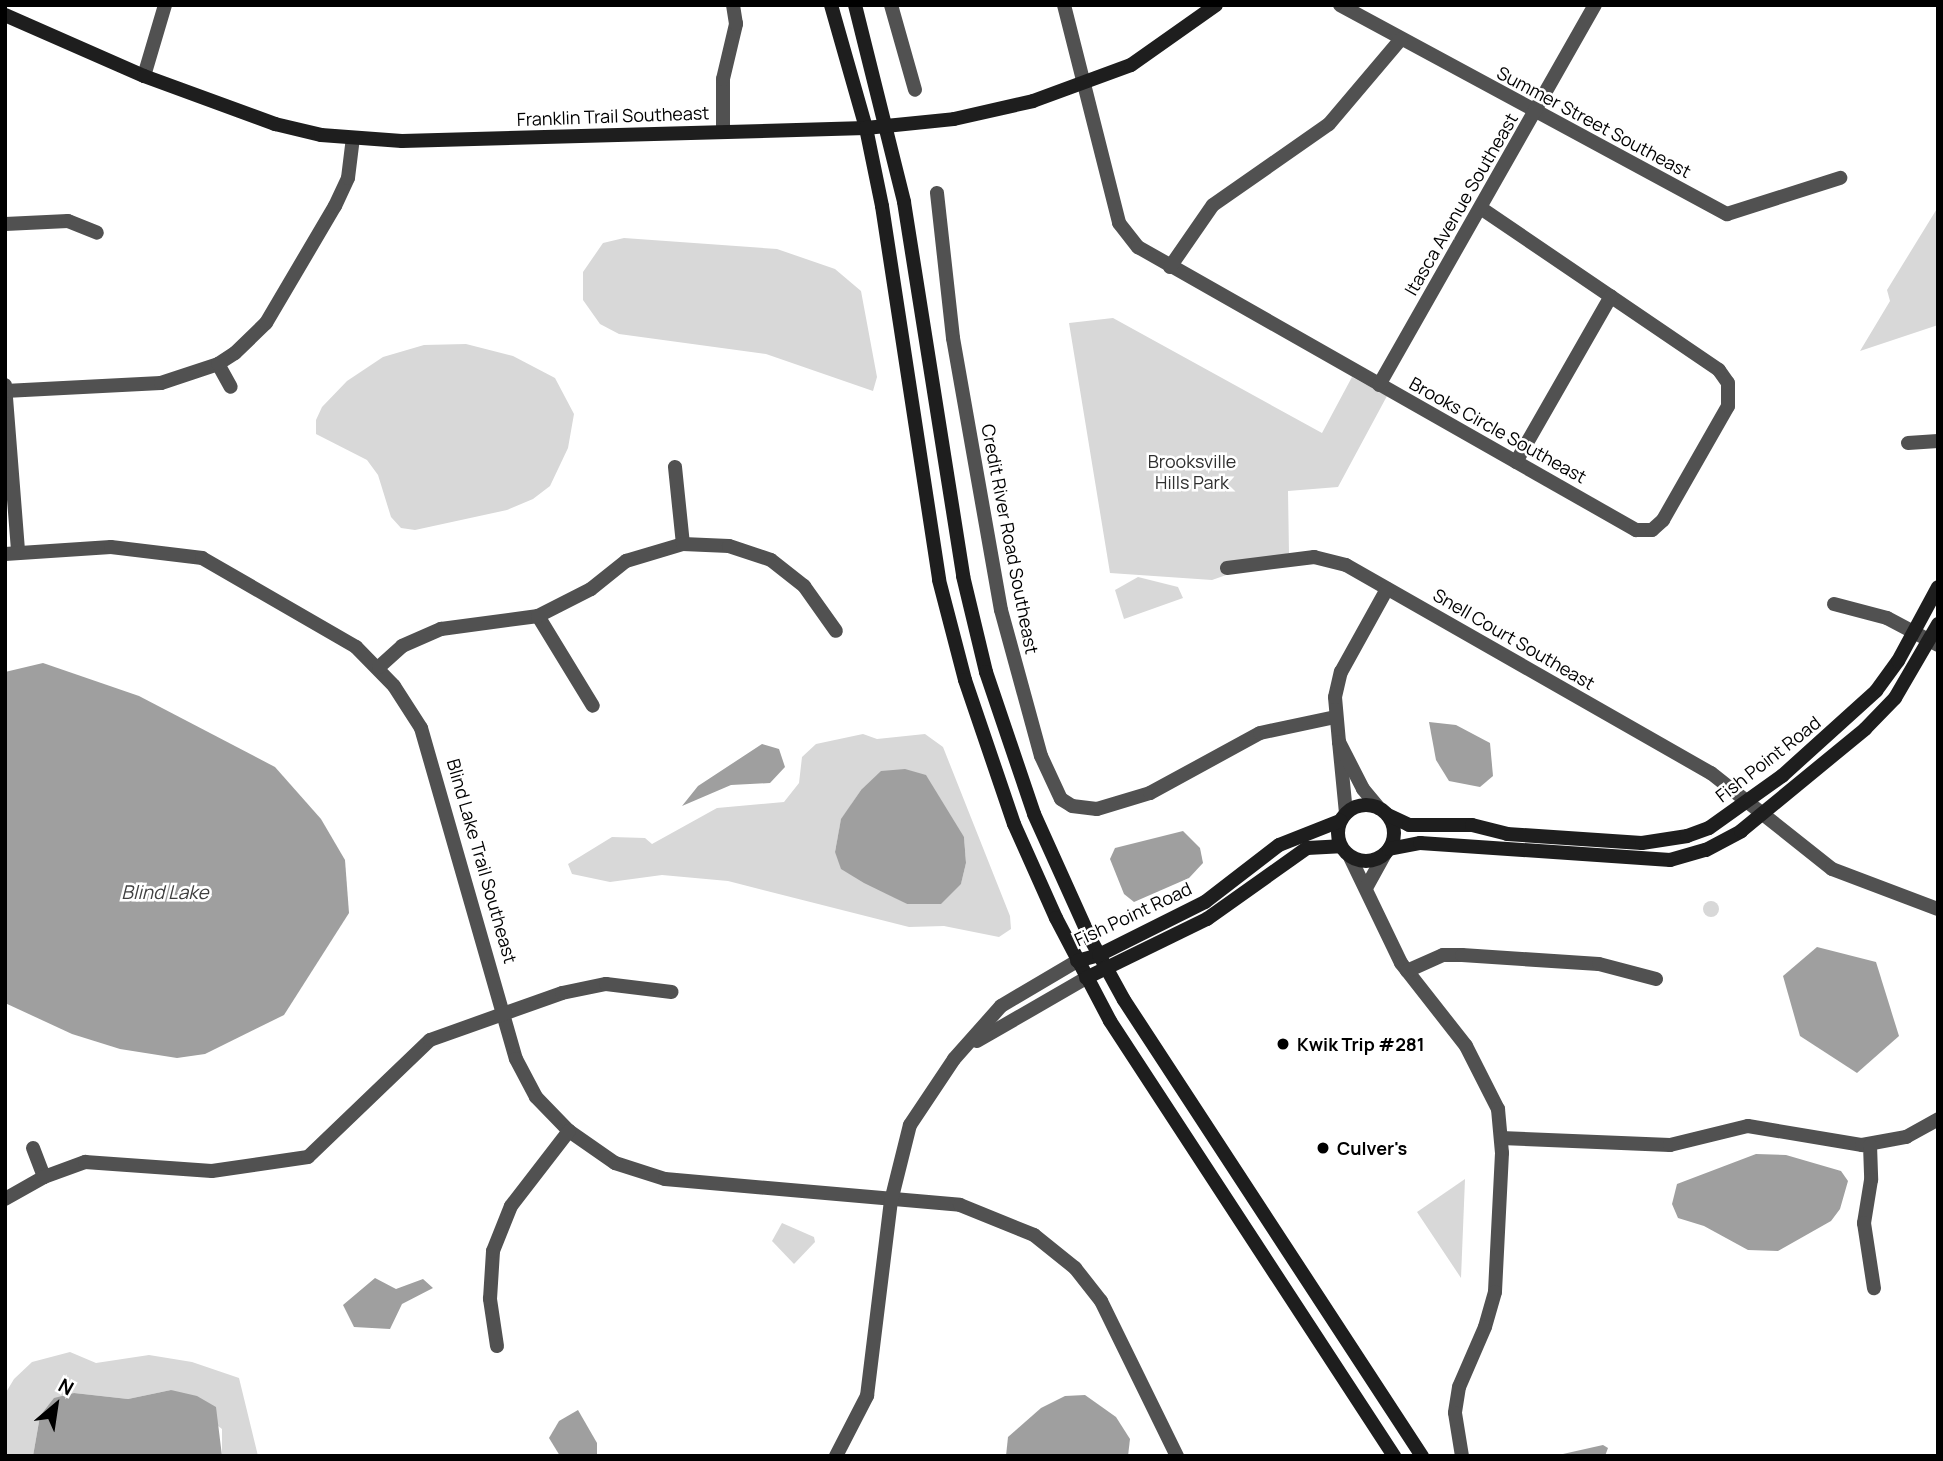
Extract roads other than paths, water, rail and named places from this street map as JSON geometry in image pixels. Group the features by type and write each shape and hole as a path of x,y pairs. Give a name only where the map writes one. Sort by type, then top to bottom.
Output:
{"street":[{"path":"144,75 165,5"},
{"path":"723,132 723,79 736,24 733,5"},
{"path":"831,5 866,128 933,542 952,631 1004,800 1077,961 1136,1064 1394,1456"},
{"path":"855,5 888,125 954,525 986,672 1034,814 1107,971 1422,1456"},
{"path":"891,5 915,90"},
{"name":"Brooks Circle Southeast","path":"1064,5 1119,223 1138,247 1636,530 1652,530 1663,520 1728,407 1728,383 1719,370 1482,208"},
{"name":"Franklin Trail Southeast","path":"5,15 144,75 275,124 353,139 866,128 954,119 1084,85 1130,65 1216,5"},
{"name":"Summer Street Southeast","path":"1340,5 1534,113 1727,214 1840,178"},
{"name":"Itasca Avenue Southeast","path":"1380,385 1595,5"},
{"path":"1170,267 1213,205 1329,124 1401,39"},
{"path":"5,391 140,386 218,364 266,323 343,191 353,139"},
{"name":"Credit River Road Southeast","path":"937,193 953,338 1001,610 1041,757 1061,799 1072,806 1097,809 1150,793 1260,733 1335,718"},
{"path":"5,224 68,221 97,233"},
{"path":"1516,462 1611,296"},
{"path":"218,364 231,387"},
{"path":"5,383 12,552"},
{"path":"1908,443 1938,441"},
{"path":"675,467 683,544"},
{"path":"379,667 402,646 441,629 538,616 591,589 626,561 683,544 729,547 771,560 804,586 836,631"},
{"name":"Blind Lake Trail Southeast","path":"12,552 111,547 202,558 340,635 379,667 409,706 430,751 516,1059 536,1097 569,1131 615,1163 665,1179 891,1201 935,1202 983,1212 1034,1236 1074,1268 1114,1321 1177,1456"},
{"name":"Snell Court Southeast","path":"1227,568 1314,556 1346,565 1712,773 1811,856 1851,880 1938,909"},
{"name":"Fish Point Road","path":"1383,811 1409,825 1472,825 1507,834 1642,843 1687,836 1747,803 1850,718 1898,661 1938,587"},
{"path":"1387,589 1341,672 1335,718 1339,741 1345,851 1407,971 1485,1077 1498,1109 1501,1138 1495,1292 1485,1327 1459,1387 1455,1413 1462,1456"},
{"path":"1833,604 1887,618 1934,643"},
{"path":"538,616 593,706"},
{"name":"Fish Point Road","path":"1387,851 1420,843 1670,860 1706,850 1762,814 1880,714 1934,643 1938,624"},
{"path":"1339,741 1363,789 1383,811 1394,832 1387,851 1366,888"},
{"path":"1343,817 1361,805 1383,811"},
{"name":"Fish Point Road","path":"836,1456 867,1395 891,1201 910,1125 954,1059 1001,1006 1077,961 1099,955 1205,902 1279,845 1343,817"},
{"path":"1345,851 1364,861 1387,851"},
{"name":"Fish Point Road","path":"954,1059 992,1030 1086,978 1107,971 1207,919 1300,852 1345,851"},
{"path":"1407,971 1432,959 1462,955 1599,964 1656,979"},
{"path":"5,1199 44,1177 85,1162 212,1171 308,1157 430,1040 506,1017 562,993 606,984 672,992"},
{"path":"1501,1138 1670,1145 1748,1126 1774,1127 1835,1144 1870,1145 1906,1137 1938,1119"},
{"path":"497,1346 490,1299 493,1251 511,1206 569,1131"},
{"path":"1870,1145 1871,1180 1864,1223 1874,1288"},
{"path":"33,1148 44,1177"}],"water":[{"name":"Blind Lake","path":"43,663 139,696 275,767 321,819 345,860 349,913 284,1015 205,1054 177,1058 120,1049 72,1034 5,1003 5,672"},
{"path":"1429,722 1456,725 1490,743 1493,776 1480,787 1449,781 1436,760"},
{"path":"762,744 779,749 785,767 770,783 731,785 682,806 698,786"},
{"path":"905,769 926,775 964,837 966,863 961,884 941,904 907,904 864,883 841,869 835,852 841,819 861,790 881,771"},
{"path":"1183,831 1200,848 1203,863 1189,878 1134,902 1124,894 1110,859 1115,848"},
{"path":"1817,947 1876,962 1899,1036 1857,1073 1800,1036 1783,976"},
{"path":"1756,1154 1786,1155 1841,1171 1848,1181 1840,1209 1831,1221 1778,1251 1748,1250 1704,1226 1678,1218 1672,1204 1677,1184"},
{"path":"375,1278 396,1289 423,1279 433,1288 402,1304 390,1329 354,1327 343,1305"},
{"path":"171,1390 197,1396 216,1407 222,1456 33,1456 40,1416 54,1398 74,1393 128,1399"},
{"path":"1085,1395 1116,1417 1130,1439 1128,1456 1006,1456 1008,1437 1041,1408 1065,1396"},
{"path":"578,1410 597,1443 597,1456 560,1456 549,1438 559,1421"},
{"path":"1603,1445 1608,1448 1605,1456 1554,1456"}],"place":[{"name":"Kwik Trip #281","path":"1283,1044"},
{"name":"Culver's","path":"1323,1148"}],"park label":[{"name":"Brooksville Hills Park","path":"1192,472"}]}
